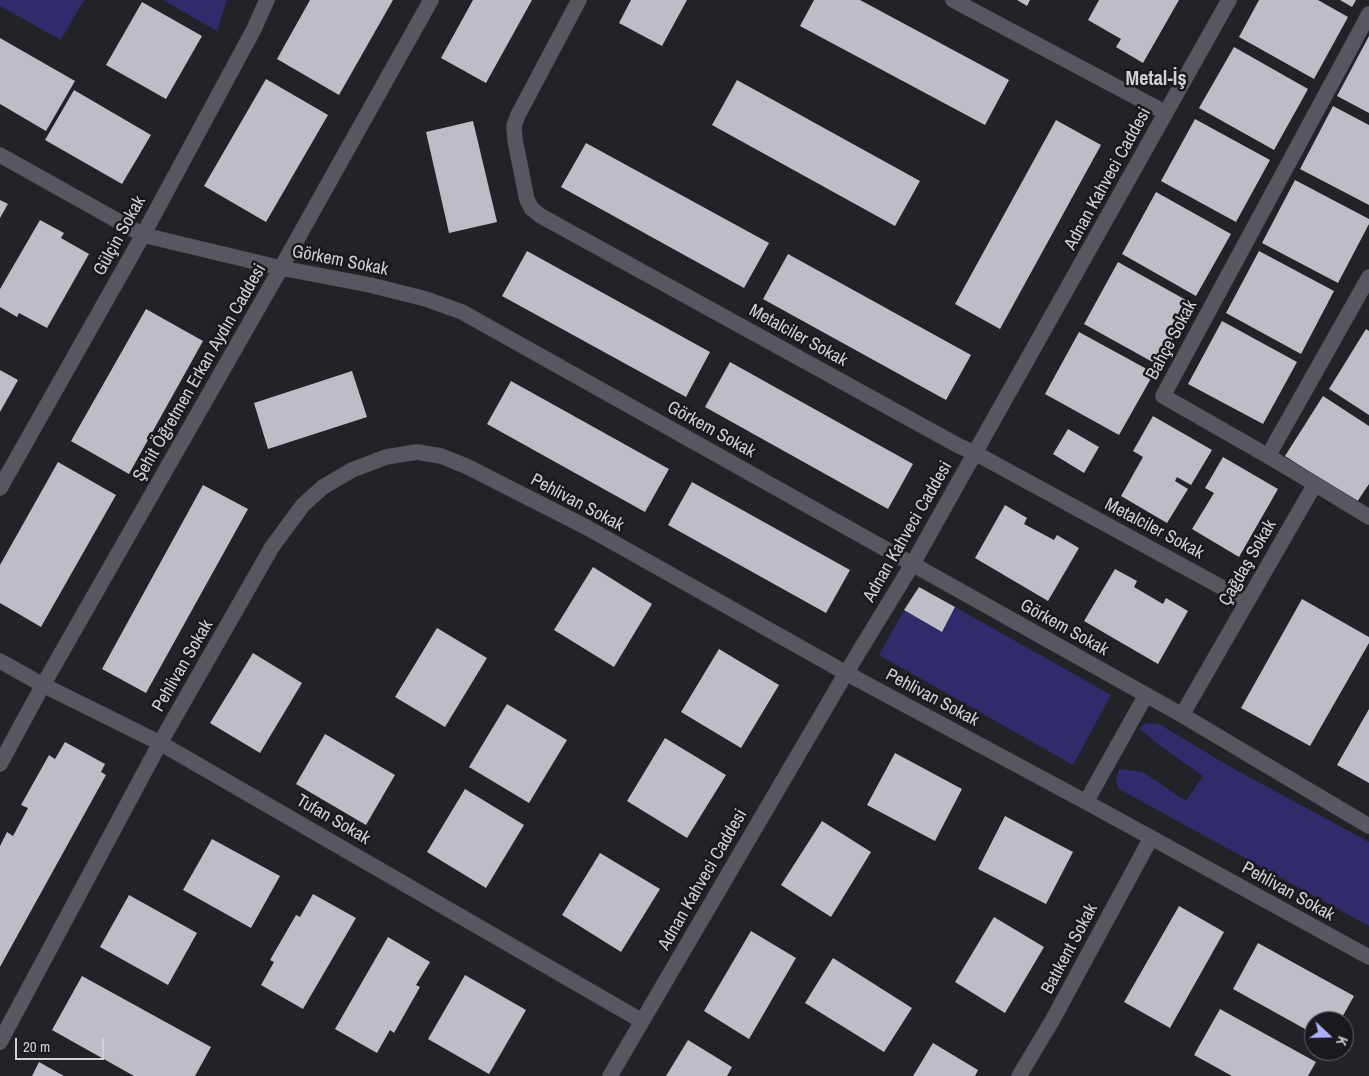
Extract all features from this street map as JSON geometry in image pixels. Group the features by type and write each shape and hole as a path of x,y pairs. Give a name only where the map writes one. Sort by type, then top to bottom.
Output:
{"street":[{"name":"Gülçin Sokak","path":"0,488 143,234 254,29 267,0"},
{"name":"Şehit Öğretmen Erkan Aydın Caddesi","path":"0,764 43,685 282,268 431,0"},
{"name":"Metalciler Sokak","path":"579,0 514,126 527,200 532,209 950,441 976,453 1247,601"},
{"path":"953,0 1166,113"},
{"name":"Adnan Kahveci Caddesi","path":"610,1076 846,673 912,565 1229,0"},
{"name":"Bahçe Sokak","path":"1268,456 1163,396 1369,14"},
{"name":"Görkem Sokak","path":"0,155 143,234 282,268 426,298 462,312 1182,715 1369,826"},
{"path":"1369,277 1268,456 1369,517"},
{"name":"Pehlivan Sokak","path":"0,1042 160,743 272,547 303,504 323,487 352,470 386,457 417,452 441,456 466,466 586,527 846,673 1086,802 1369,958"},
{"name":"Çağdaş Sokak","path":"1182,715 1315,484"},
{"name":"Tufan Sokak","path":"0,661 43,685 160,743 642,1021"},
{"path":"1086,802 1146,695"},
{"name":"Batıkent Sokak","path":"1019,1076 1052,1021 1151,838"}],"shaded area":[{"path":"0,0 84,0 61,40 0,6"},
{"path":"163,0 227,0 217,31"},
{"path":"955,607 1111,695 1073,765 879,655 904,610 942,632"},
{"path":"1146,723 1159,724 1227,765 1369,842 1369,926 1119,789 1116,781 1119,769 1143,772 1186,801 1203,776 1159,745 1139,728"}],"building":[{"path":"310,0 393,0 339,95 277,59"},
{"path":"473,0 532,0 486,83 441,58"},
{"path":"631,0 687,0 662,46 619,23"},
{"path":"814,0 860,0 1009,80 985,125 800,26"},
{"path":"1017,0 1030,0 1027,6"},
{"path":"1099,0 1179,0 1143,63 1116,47 1121,39 1088,20"},
{"path":"1259,0 1318,0 1348,17 1314,79 1239,37"},
{"path":"1340,0 1356,0 1352,7"},
{"path":"142,2 202,36 166,99 106,65"},
{"path":"1369,36 1369,113 1337,96"},
{"path":"0,38 75,81 46,131 0,104"},
{"path":"1234,47 1308,89 1274,150 1199,108"},
{"path":"266,79 328,115 266,222 204,186"},
{"path":"737,80 920,181 895,226 712,125"},
{"path":"74,90 151,135 122,184 45,140"},
{"path":"1333,106 1369,125 1369,205 1300,169"},
{"path":"1195,119 1270,160 1236,222 1161,181"},
{"path":"1056,120 1101,145 1000,329 955,304"},
{"path":"473,121 497,222 449,233 426,132"},
{"path":"586,143 769,243 744,288 561,187"},
{"path":"1295,180 1369,219 1369,224 1338,283 1262,243"},
{"path":"1156,192 1231,234 1196,296 1122,254"},
{"path":"0,200 8,204 0,218"},
{"path":"40,220 64,233 61,238 89,254 47,328 19,313 17,317 0,307 0,289"},
{"path":"527,251 710,352 686,397 502,296"},
{"path":"1259,251 1334,291 1301,354 1226,313"},
{"path":"788,254 971,355 946,400 763,299"},
{"path":"1118,262 1193,304 1158,365 1084,324"},
{"path":"146,309 203,341 129,474 71,441"},
{"path":"1222,321 1297,362 1263,424 1188,384"},
{"path":"1366,329 1369,331 1369,415 1329,389"},
{"path":"1079,332 1154,373 1119,435 1045,394"},
{"path":"730,362 913,464 888,509 705,407"},
{"path":"0,370 18,380 0,412"},
{"path":"352,371 367,417 268,449 254,403"},
{"path":"511,381 669,469 645,512 487,424"},
{"path":"1323,396 1369,426 1369,484 1357,502 1285,456"},
{"path":"1153,416 1212,450 1191,485 1177,477 1175,481 1188,489 1167,523 1121,496 1143,457 1133,451"},
{"path":"1068,429 1099,447 1084,473 1053,454"},
{"path":"1223,457 1278,489 1239,557 1192,529 1214,493 1205,488"},
{"path":"58,462 116,495 41,627 0,603 0,565"},
{"path":"692,482 850,570 826,613 668,525"},
{"path":"203,485 248,509 146,693 102,669"},
{"path":"1005,505 1027,518 1024,524 1054,540 1057,535 1079,548 1048,601 975,558"},
{"path":"593,567 652,604 614,667 554,630"},
{"path":"1115,569 1137,581 1134,587 1163,604 1166,598 1188,611 1158,664 1084,621"},
{"path":"919,587 955,607 942,632 904,610"},
{"path":"1302,599 1369,637 1369,643 1310,746 1241,708"},
{"path":"437,628 487,658 445,727 395,697"},
{"path":"719,649 779,685 741,748 681,712"},
{"path":"253,653 302,683 260,753 210,723"},
{"path":"507,704 567,740 529,803 469,767"},
{"path":"1369,709 1369,783 1337,765"},
{"path":"325,734 395,775 366,825 296,784"},
{"path":"665,738 726,775 687,838 627,801"},
{"path":"65,742 105,764 101,772 106,775 0,967 0,846 7,832 13,836 28,808 21,805 49,755 55,759"},
{"path":"895,753 962,789 935,841 867,805"},
{"path":"465,789 524,825 486,888 427,852"},
{"path":"1005,816 1073,852 1046,904 978,869"},
{"path":"822,821 871,852 831,917 781,885"},
{"path":"212,839 280,876 251,928 183,890"},
{"path":"600,853 660,889 621,952 562,915"},
{"path":"313,894 356,918 303,1009 261,985 274,962 270,960 296,915 300,917"},
{"path":"129,895 197,933 168,985 100,947"},
{"path":"1179,906 1224,932 1170,1028 1124,1002"},
{"path":"994,917 1044,947 1005,1013 955,982"},
{"path":"751,931 796,958 749,1039 704,1011"},
{"path":"388,937 430,962 416,985 420,987 394,1033 390,1030 377,1053 335,1029"},
{"path":"1258,943 1354,996 1346,1011 1304,1011 1304,1028 1233,989"},
{"path":"833,958 912,1008 884,1052 805,1003"},
{"path":"465,975 526,1010 489,1074 428,1039"},
{"path":"82,976 211,1047 195,1076 134,1076 52,1030"},
{"path":"1220,1009 1304,1055 1304,1061 1316,1062 1308,1076 1232,1076 1194,1055"},
{"path":"688,1040 732,1067 727,1076 666,1076"},
{"path":"933,1043 978,1070 975,1076 913,1076"},
{"path":"39,1062 64,1076 32,1076"}],"district":[{"name":"Metal-İş","path":"1156,80"}]}
